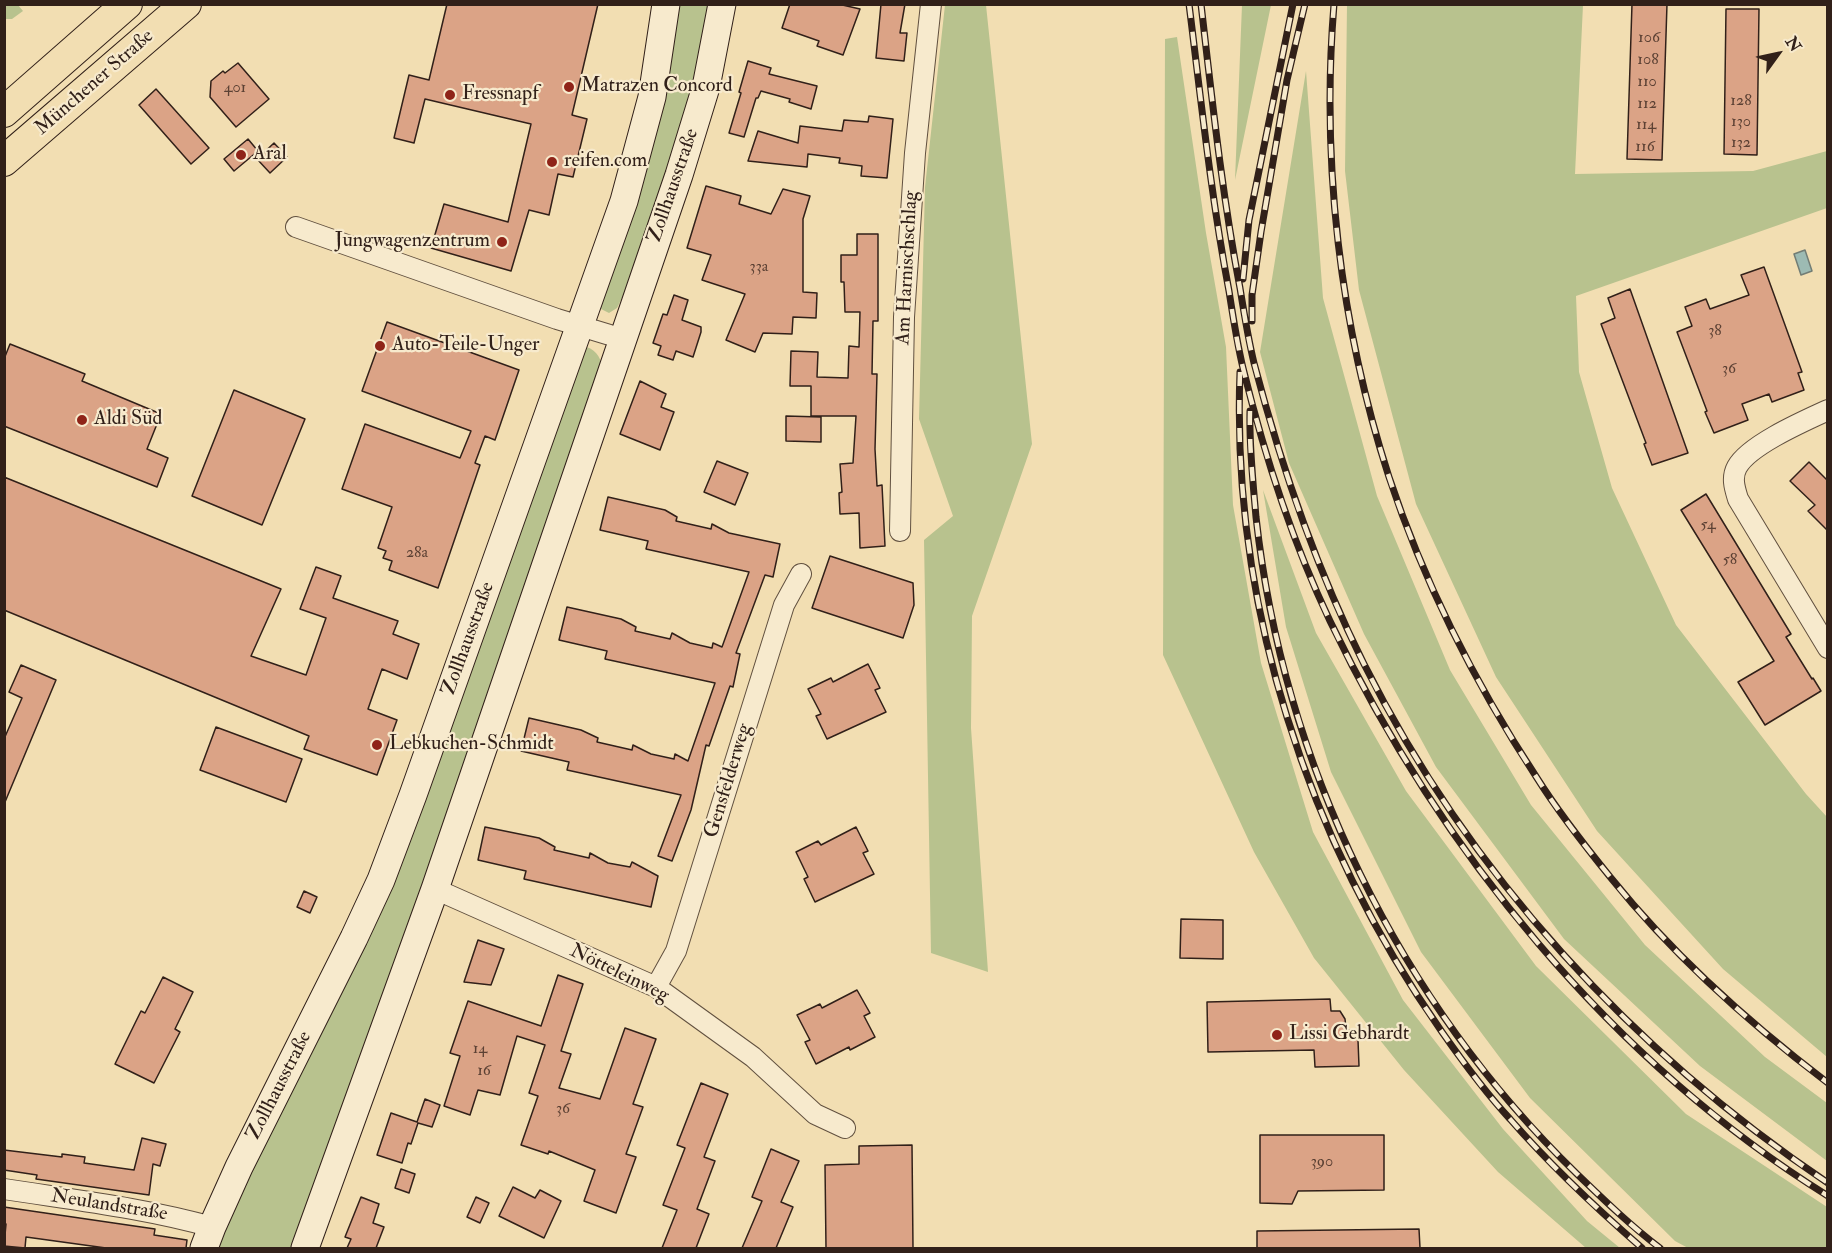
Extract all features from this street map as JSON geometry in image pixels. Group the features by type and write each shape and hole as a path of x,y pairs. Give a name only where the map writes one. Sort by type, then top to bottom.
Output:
{"main road":[{"name":"Münchener Straße","path":"4,112 128,4"},
{"name":"Münchener Straße","path":"4,161 186,4"},
{"name":"Zollhausstraße","path":"208,1238 273,1098 354,938 387,864 467,647 624,201 646,123 658,63 666,4"},
{"name":"Zollhausstraße","path":"305,1248 435,889 700,110 722,4"}],"street":[{"name":"Am Harnischschlag","path":"900,531 904,317 915,153 931,4"},
{"path":"296,227 623,339"},
{"path":"1827,410 1769,440 1747,456 1736,468 1733,483 1738,499 1827,648"},
{"name":"Gensfelderweg","path":"656,987 675,951 784,605 801,574"},
{"name":"Nötteleinweg","path":"435,889 656,987 753,1057 815,1114 845,1128"},
{"name":"Neulandstraße","path":"4,1189 172,1216 208,1238"}],"green space":[{"path":"4,5 18,5 23,11 12,19 5,19"},
{"path":"672,5 711,5 708,26 673,161 626,290 617,308 609,313 601,309 597,297"},
{"path":"945,5 986,5 1032,444 972,616 971,728 988,972 931,953 924,540 953,516 919,419 925,187"},
{"path":"1242,5 1271,5 1235,180"},
{"path":"1347,5 1583,5 1575,174 1753,171 1827,151 1827,208 1576,296 1579,372 1612,488 1676,625 1806,794 1827,817 1827,1057 1723,969 1597,831 1496,677 1416,504 1359,290 1345,171"},
{"path":"1177,37 1206,233 1226,347 1233,505 1261,663 1313,832 1403,1000 1503,1129 1587,1221 1620,1248 1586,1248 1498,1172 1404,1070 1314,958 1254,852 1163,655 1165,39"},
{"path":"1306,71 1323,298 1377,496 1450,670 1531,805 1645,945 1765,1057 1827,1103 1827,1161 1700,1066 1564,939 1436,767 1364,634 1289,463 1260,352"},
{"path":"582,346 596,353 603,368 297,1248 207,1248 356,938"},
{"path":"1263,490 1316,633 1406,791 1536,966 1686,1114 1827,1207 1827,1248 1688,1248 1675,1241 1530,1098 1421,952 1331,772 1286,627"}],"water":[{"path":"1805,250 1812,271 1801,275 1794,254"}],"building":[{"path":"447,4 598,4 572,115 587,119 573,177 558,174 549,215 529,210 511,271 431,248 444,204 508,222 531,124 425,99 414,143 394,138 409,75 429,80"},
{"path":"790,4 838,4 860,9 843,55 817,46 819,41 782,28"},
{"path":"881,4 905,4 900,33 907,33 904,61 876,58"},
{"path":"1632,4 1667,4 1662,160 1627,159"},
{"path":"1726,9 1759,9 1757,155 1724,154"},
{"path":"748,61 771,68 769,74 817,86 811,109 789,102 790,99 761,91 756,98 744,137 729,133"},
{"name":"Aral","path":"238,63 269,99 236,127 210,97 211,81"},
{"path":"156,89 209,148 191,164 139,105"},
{"path":"869,116 893,119 887,178 861,176 862,166 839,163 840,158 808,154 807,167 748,161 758,131 798,143 800,126 842,131 844,120 868,122"},
{"name":"Aral","path":"248,139 258,151 234,171 224,159"},
{"path":"274,143 287,157 270,173 257,159"},
{"path":"706,186 741,196 739,204 771,214 783,189 810,196 803,219 803,292 817,293 816,318 793,317 792,334 763,333 755,352 726,340 745,294 702,280 711,255 687,248"},
{"path":"857,234 878,234 878,321 873,321 872,374 877,374 875,449 877,486 882,485 885,546 860,548 859,513 840,514 839,493 842,492 840,464 853,463 856,416 811,416 811,386 790,386 791,351 818,352 817,377 848,378 849,346 859,347 860,312 845,312 844,282 841,282 841,255 857,255"},
{"path":"1764,267 1802,372 1798,373 1804,390 1772,402 1769,394 1742,404 1748,420 1714,433 1677,332 1692,326 1685,307 1706,299 1710,309 1749,295 1741,275"},
{"path":"1630,289 1688,453 1652,465 1644,444 1646,443 1601,324 1615,318 1608,298"},
{"path":"674,295 688,300 682,320 701,327 701,332 693,357 676,351 673,360 658,355 661,346 653,343 663,314 667,315"},
{"path":"387,322 519,370 495,440 485,436 475,463 480,465 438,588 389,570 392,561 383,558 386,551 378,548 392,507 342,489 365,424 460,458 471,431 362,391"},
{"name":"Aldi Süd","path":"10,344 85,374 82,381 161,414 147,449 168,458 157,487 4,426 4,359"},
{"path":"640,381 666,394 661,407 674,412 660,450 620,434"},
{"path":"234,390 305,419 262,525 192,496"},
{"path":"786,416 821,417 821,442 786,441"},
{"path":"717,461 748,473 735,505 704,492"},
{"path":"1809,462 1827,480 1827,530 1808,511 1815,505 1790,481"},
{"path":"4,477 281,589 251,656 306,675 326,618 300,609 316,567 341,576 333,598 398,621 393,634 419,644 407,679 382,669 368,709 397,720 377,775 304,749 309,736 4,610"},
{"path":"1706,494 1791,634 1786,637 1821,691 1765,725 1738,682 1774,661 1681,510"},
{"path":"608,497 665,510 677,517 676,521 711,529 712,524 729,533 780,544 773,577 765,575 736,653 740,654 733,687 730,686 709,746 706,745 691,810 672,861 658,856 681,795 567,770 569,762 521,751 529,718 581,730 598,738 597,742 632,750 633,745 651,754 674,759 675,754 688,761 715,683 605,659 607,651 559,640 567,607 621,619 636,627 635,631 670,639 672,633 690,643 712,648 713,643 722,647 749,572 646,549 648,541 600,530"},
{"path":"830,556 913,583 914,605 903,638 812,608"},
{"path":"868,664 880,688 875,690 886,712 827,739 816,716 821,714 808,689 831,678 833,682"},
{"path":"21,665 56,680 5,802 4,739 22,698 9,692"},
{"path":"216,727 302,759 286,802 200,770"},
{"path":"485,827 539,838 555,847 554,850 589,858 590,853 608,863 630,867 632,862 658,876 651,907 524,879 526,871 478,860"},
{"path":"856,827 868,851 863,853 874,874 815,902 804,879 808,877 796,852 818,841 821,845"},
{"path":"304,891 317,897 310,913 297,907"},
{"path":"1181,919 1223,920 1223,959 1180,958"},
{"path":"478,940 504,949 491,985 464,982"},
{"path":"558,975 583,984 561,1051 571,1054 559,1088 600,1099 625,1028 656,1039 633,1104 643,1107 626,1154 636,1157 616,1213 584,1201 595,1170 549,1151 548,1154 521,1145 538,1096 529,1093 545,1045 517,1036 500,1095 478,1090 470,1115 444,1106 460,1056 450,1053 468,1001 541,1026"},
{"path":"163,977 193,992 175,1029 180,1032 154,1083 115,1064 141,1011 145,1013"},
{"path":"857,990 870,1013 864,1016 875,1037 816,1064 805,1042 810,1040 797,1015 820,1004 822,1008"},
{"name":"Lissi Gebhardt","path":"1330,999 1331,1011 1340,1011 1345,1019 1346,1027 1358,1040 1359,1066 1315,1067 1314,1050 1208,1052 1207,1002"},
{"path":"701,1083 728,1094 704,1157 715,1161 697,1209 709,1214 696,1248 662,1248 677,1210 663,1205 685,1148 677,1145"},
{"path":"425,1099 440,1105 432,1127 418,1123 411,1144 408,1143 402,1163 377,1155 391,1113 417,1122"},
{"path":"1260,1135 1384,1135 1384,1190 1298,1191 1292,1204 1260,1203"},
{"path":"142,1138 166,1144 160,1166 153,1164 149,1195 36,1179 37,1175 4,1170 4,1150 62,1157 62,1154 85,1157 84,1163 134,1170"},
{"path":"912,1145 913,1248 826,1248 825,1165 859,1164 859,1146"},
{"path":"771,1149 799,1161 781,1202 793,1207 776,1248 742,1248 762,1201 752,1197"},
{"path":"401,1169 415,1174 409,1193 395,1188"},
{"path":"513,1187 535,1198 540,1190 561,1201 544,1238 499,1216"},
{"path":"361,1197 379,1204 373,1223 384,1227 376,1248 347,1248 351,1239 345,1237"},
{"path":"476,1197 489,1203 480,1223 467,1217"},
{"path":"4,1207 155,1229 154,1235 187,1240 186,1248 106,1248 26,1237 25,1248 4,1246 6,1224 4,1224"},
{"path":"1419,1229 1420,1248 1257,1248 1257,1231"}],"railway":[{"path":"1189,4 1217,220 1237,340 1251,400 1280,497 1303,560 1330,621 1374,706 1424,789 1478,868 1538,944 1604,1015 1674,1081 1749,1142 1828,1196"},
{"path":"1201,4 1228,217 1254,363 1301,516 1330,591 1364,664 1406,741 1453,815 1506,886 1562,953 1623,1017 1688,1076 1756,1132 1828,1183"},
{"path":"1243,279 1249,220 1293,4"},
{"path":"1252,321 1252,295 1261,232 1287,80 1305,4"},
{"path":"1334,4 1330,124 1338,244 1347,303 1358,362 1389,477 1418,556 1435,594 1493,707 1554,804 1601,866 1660,934 1713,987 1828,1083"},
{"path":"1240,372 1241,460 1249,547 1265,633 1287,718 1317,801 1353,881 1394,958 1442,1032 1483,1088 1558,1170 1642,1248"},
{"path":"1250,411 1256,517 1270,609 1293,700 1322,788 1360,873 1404,955 1456,1033 1513,1106 1577,1174 1628,1222 1660,1248"}],"place":[{"name":"Matrazen Concord","path":"569,87"},
{"name":"Fressnapf","path":"450,95"},
{"name":"Aral","path":"241,155"},
{"name":"reifen.com","path":"552,162"},
{"name":"Jungwagenzentrum","path":"502,242"},
{"name":"Auto-Teile-Unger","path":"380,346"},
{"name":"Aldi Süd","path":"82,420"},
{"name":"Lebkuchen-Schmidt","path":"377,745"},
{"name":"Lissi Gebhardt","path":"1277,1035"}]}
